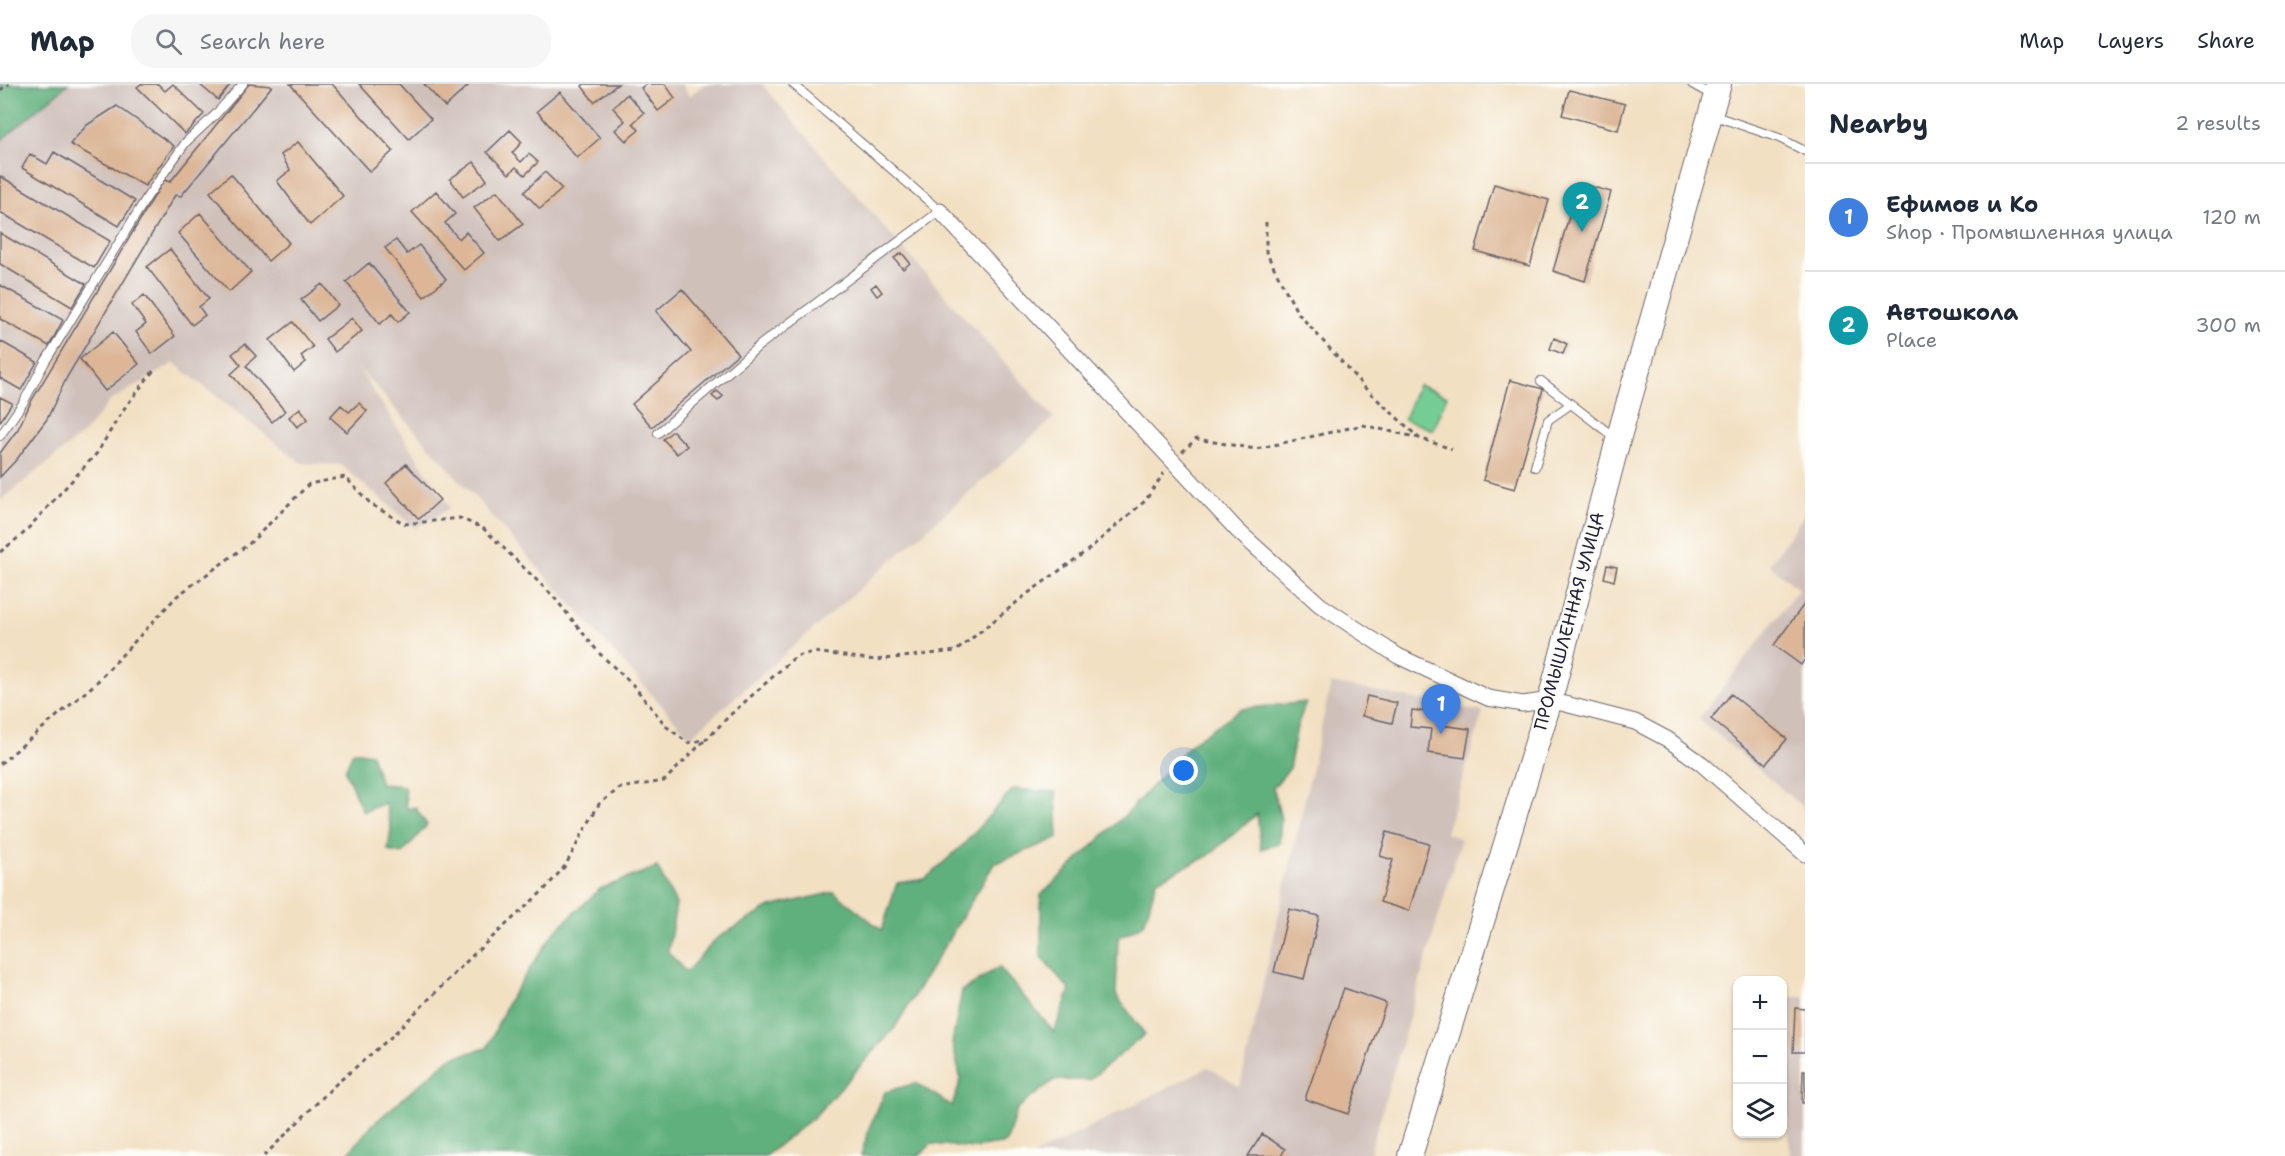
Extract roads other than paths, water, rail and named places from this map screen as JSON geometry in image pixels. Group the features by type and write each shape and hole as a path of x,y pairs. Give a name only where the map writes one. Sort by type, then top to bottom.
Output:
{"main road":[{"name":"ПРОМЫШЛЕННАЯ УЛИЦА","path":"1410,1156 1550,700 1618,440 1715,98"}],"street":[{"path":"940,211 1238,531 1320,605 1398,656 1488,698 1523,704 1550,700 1635,722 1667,739 1702,764 1805,854"}],"lane":[{"path":"0,436 23,403 45,362 147,197 186,142 243,84"},
{"path":"658,433 760,345 940,211 793,84"},
{"path":"1692,84 1779,138 1805,151"},
{"path":"1541,381 1618,440"},
{"path":"1536,467 1548,420 1571,404"}],"place":[{"name":"Автошкола","path":"1582,232"},
{"name":"Ефимов и Ко","path":"1441,734"}]}
